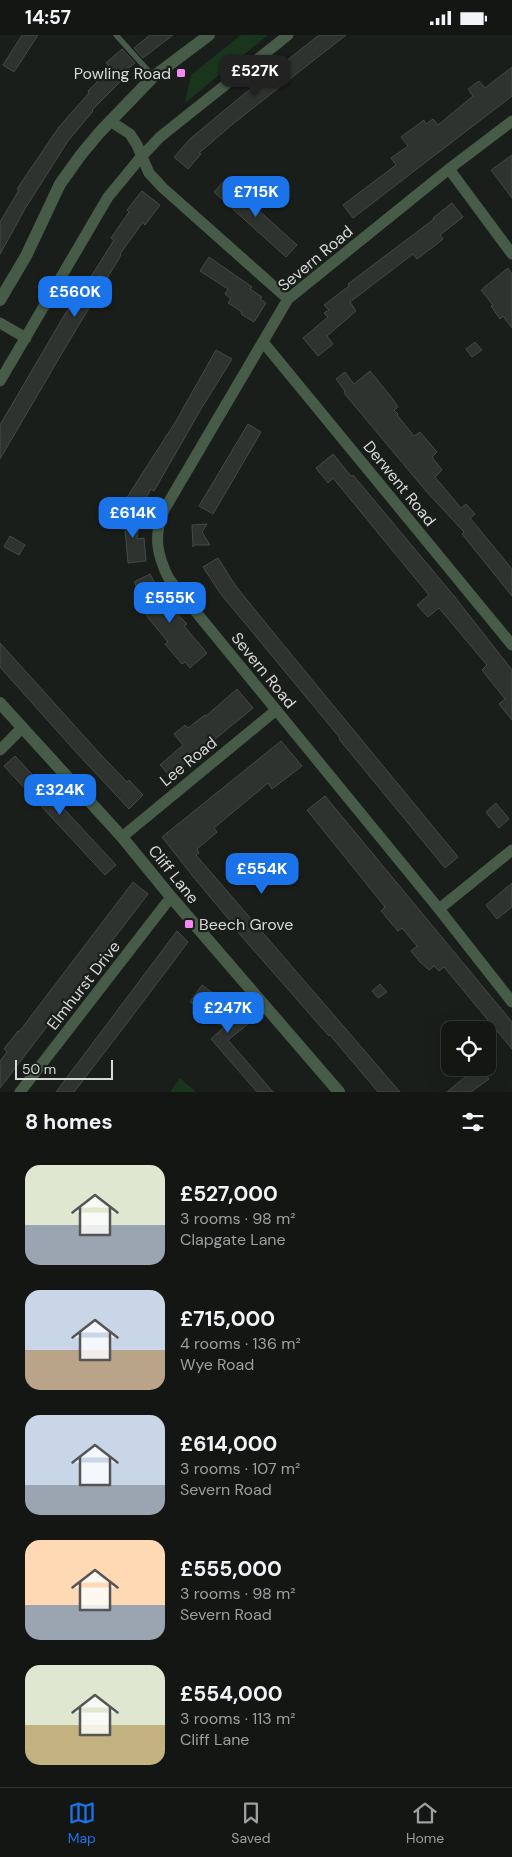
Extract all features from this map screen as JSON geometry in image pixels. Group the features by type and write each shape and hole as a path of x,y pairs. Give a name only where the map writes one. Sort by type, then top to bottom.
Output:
{"street":[{"path":"0,300 26,256 60,184 86,149 110,121 153,77 209,35"},
{"path":"0,381 108,197 140,157 160,137 288,35"},
{"path":"110,121 130,134 149,173 163,188 288,299"},
{"name":"Severn Road","path":"512,121 449,169 288,299 164,510 156,536 162,565 169,579 275,711 439,909 512,1003"},
{"path":"449,169 512,254"},
{"path":"0,323 26,338"},
{"name":"Derwent Road","path":"263,341 512,645"},
{"name":"Cliff Lane","path":"0,703 122,837 171,897 339,1092"},
{"name":"Lee Road","path":"122,837 275,711"},
{"path":"0,750 22,728"},
{"path":"439,909 512,850"},
{"name":"Elmhurst Drive","path":"20,1092 171,897"}],"lane":[{"path":"116,35 153,77"}],"green space":[{"path":"241,35 268,35 185,103 191,75"},
{"path":"180,1078 196,1092 170,1092"}],"building":[{"path":"22,35 38,35 14,72 3,65"},
{"path":"150,35 173,35 143,58 134,48"},
{"path":"319,35 346,35 234,123 199,153 201,154 188,169 174,157 190,139 284,61"},
{"path":"122,49 135,63 117,77 121,81 92,110 68,141 26,207 0,254 0,222 19,190 17,189 59,127 89,93 88,91 111,68 106,63"},
{"path":"512,67 512,96 353,218 343,205 396,165 391,158 408,146 401,137 424,120 426,124 433,119 438,125 473,96 468,89 479,81 485,88"},
{"path":"512,155 512,198 491,170"},
{"path":"225,180 297,245 286,257 214,192"},
{"path":"142,191 160,205 145,225 143,222 120,254 0,459 0,425 68,309 70,310 114,240 111,238 129,212 127,210"},
{"path":"452,203 463,217 440,235 443,239 433,247 417,259 413,254 350,302 356,311 327,336 333,344 318,356 303,338 328,317 324,313 329,310 324,305"},
{"path":"209,257 252,287 250,289 262,297 260,299 266,303 254,322 228,303 231,299 225,294 228,289 200,271"},
{"path":"508,268 512,274 512,328 503,316 500,319 491,306 493,305 481,290"},
{"path":"475,342 482,350 472,357 466,349"},
{"path":"216,350 232,359 154,491 151,489 141,507 126,499 176,421"},
{"path":"370,371 392,398 398,407 394,410 414,436 420,432 437,452 432,457 442,470 435,477 461,508 466,504 475,514 470,518 512,569 512,596 462,534 464,532 426,491 344,393 345,391 336,379 345,372 354,384"},
{"path":"248,424 261,432 213,514 199,506"},
{"path":"333,454 351,476 353,475 454,596 512,670 512,720 499,704 505,699 482,670 487,665 439,608 428,617 417,605 429,595 333,478 328,483 316,468"},
{"path":"122,515 140,517 137,539 144,538 146,561 128,563 125,529 121,529"},
{"path":"207,524 202,532 210,545 194,545 193,547 192,525"},
{"path":"10,536 25,545 19,555 4,547"},
{"path":"218,558 235,585 458,857 445,868 220,593 203,567"},
{"path":"150,574 163,599 187,624 184,626 207,653 190,668 185,662 182,664 165,644 168,642 146,615 150,612 134,582"},
{"path":"0,643 102,756 127,782 129,780 143,795 129,809 0,667"},
{"path":"237,689 253,708 170,776 160,765 183,745 174,734 185,725 188,728 206,716"},
{"path":"281,741 302,766 272,789 268,783 214,828 217,832 197,849 199,853 196,855 400,1092 378,1092 236,930 162,837"},
{"path":"15,756 116,865 105,875 4,766"},
{"path":"325,796 512,1022 512,1049 496,1030 496,1021 489,1021 444,967 439,971 434,966 429,970 420,962 411,951 417,946 402,928 398,931 381,911 385,907 307,810"},
{"path":"496,803 509,819 499,828 486,812"},
{"path":"133,882 148,894 0,1088 0,1061 7,1052 4,1049"},
{"path":"512,883 512,907 497,919 486,905"},
{"path":"177,931 188,942 74,1092 56,1092"},
{"path":"380,984 387,992 378,998 372,991"},
{"path":"202,985 237,1011 248,1024 228,1040 273,1092 257,1092 211,1039 224,1027 190,1002"},
{"path":"466,1076 487,1076 489,1079 471,1092 447,1092"}],"place":[{"name":"Powling Road","path":"181,73"},
{"name":"Beech Grove","path":"189,924"}]}
